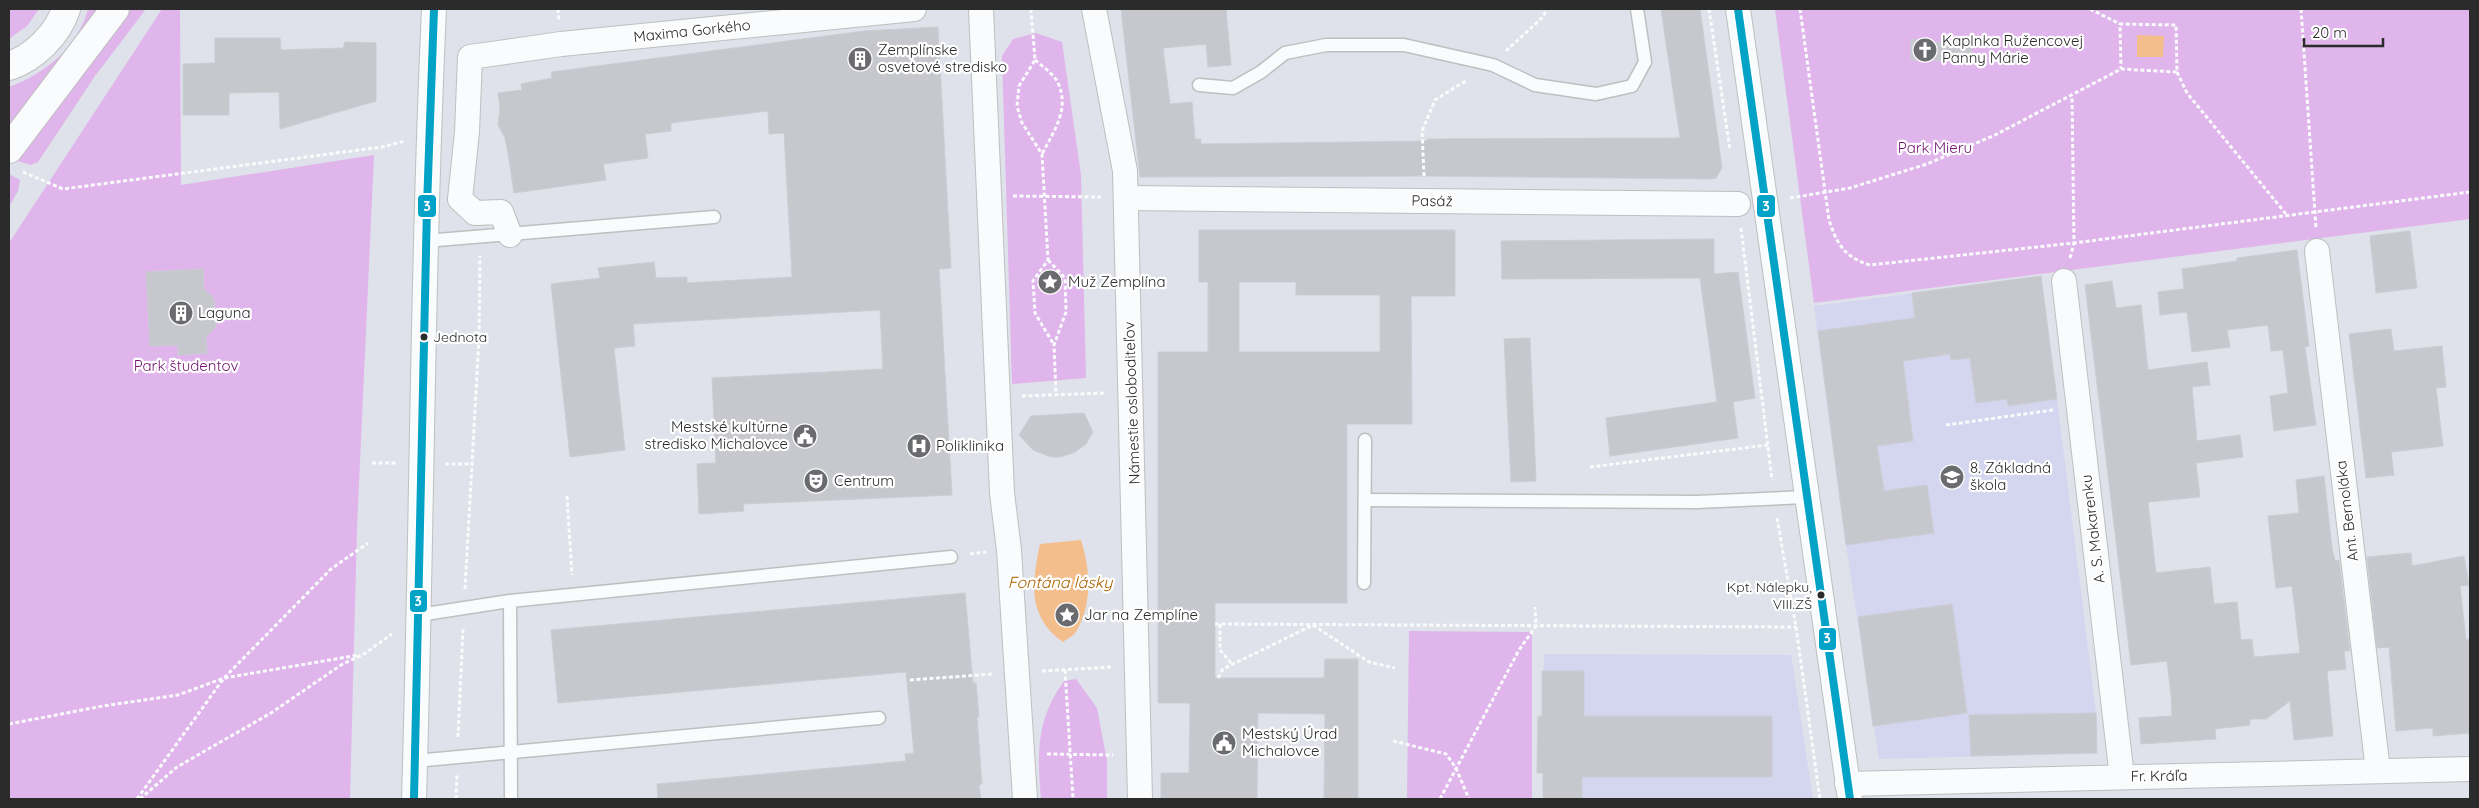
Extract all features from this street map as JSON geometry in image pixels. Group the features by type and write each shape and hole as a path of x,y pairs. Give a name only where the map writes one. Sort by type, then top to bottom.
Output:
{"street":[{"path":"9,66 30,55 44,43 56,29 66,9"},
{"path":"9,149 115,9"},
{"path":"414,799 425,241 434,9"},
{"name":"Maxima Gorkého","path":"510,234 501,212 475,213 460,199 467,132 470,58 561,44 914,9"},
{"path":"981,9 1002,493 1009,550 1024,799"},
{"name":"Námestie osloboditeľov","path":"1094,9 1125,171 1132,392 1140,799"},
{"path":"1738,9 1849,792"},
{"name":"Pasáž","path":"1126,198 1738,204"},
{"name":"Ant. Bernoláka","path":"2317,251 2378,771"},
{"name":"A. S. Makarenku","path":"2064,281 2122,777"},
{"name":"Fr. Kráľa","path":"1849,792 2122,777 2470,769"}],"lane":[{"path":"1199,85 1233,88 1261,72 1284,53 1326,45 1404,44 1493,65 1535,85 1596,94 1632,86 1645,62 1637,9"},
{"path":"425,241 714,218"},
{"path":"1364,583 1365,440"},
{"path":"1365,500 1697,502 1806,497"},
{"path":"419,615 510,601 951,556"},
{"path":"510,601 509,752 511,799"},
{"path":"415,761 879,718"}],"path":[{"path":"1031,9 1035,60 1019,86 1017,106 1022,123 1042,154"},
{"path":"1426,201 1422,131 1435,100 1493,65 1543,17 1547,9"},
{"path":"1709,9 1731,155"},
{"path":"1800,9 1829,220 1836,242 1855,260 1870,265 2074,243 2287,214 2470,192"},
{"path":"2090,9 2120,24 2176,25 2177,72 2187,93 2287,214"},
{"path":"2301,9 2315,211"},
{"path":"2120,24 2121,69"},
{"path":"1035,60 1057,81 1062,99 1060,119 1042,154 1048,260 1033,281 1035,313 1054,345"},
{"path":"1786,199 1825,194 1926,164 1995,135 2121,69 2177,72"},
{"path":"2064,281 2074,243 2072,96"},
{"path":"34,177 63,189 382,147"},
{"path":"990,195 1126,198"},
{"path":"456,799 464,608 479,338 478,237"},
{"path":"1048,260 1065,278 1066,312 1054,345 1056,395"},
{"path":"999,397 1132,392"},
{"path":"1946,425 2079,408"},
{"path":"1590,467 1768,445"},
{"path":"567,496 573,595"},
{"path":"139,799 224,678 330,569 368,543"},
{"path":"951,556 1009,550"},
{"path":"1440,799 1519,650 1536,626 1534,607"},
{"path":"1215,624 1796,627 1825,625"},
{"path":"1220,624 1220,650 1232,664"},
{"path":"1218,678 1223,669 1313,625"},
{"path":"1313,625 1369,662 1395,668"},
{"path":"9,724 102,706 178,695 224,678 364,654 341,665 270,713 178,767 139,799"},
{"path":"910,680 1138,666"},
{"path":"1065,670 1072,753 1073,799"},
{"path":"1393,741 1446,754 1456,768 1469,799"},
{"path":"1022,754 1138,755"}],"shaded area":[{"name":"8. Základná škola","path":"1964,287 2057,399 2096,713 2097,753 1879,759 1846,545 1814,306"},
{"path":"1544,654 1791,655 1813,799 1543,799 1543,773 1537,773 1538,716 1542,716"}],"green space":[{"path":"9,9 39,9 27,26 9,39"},
{"path":"88,9 102,9 9,133 9,87 35,74 58,57 76,36"},
{"path":"127,9 146,9 95,76 38,162 31,165 14,160"},
{"name":"Park študentov","path":"162,9 180,9 181,185 374,155 357,528 350,799 9,799 9,243"},
{"name":"Park Mieru","path":"1775,9 2470,9 2470,219 1814,303"},
{"path":"1036,33 1062,42 1081,175 1086,378 1012,384 1002,56 1013,39"},
{"path":"9,174 20,180 18,191 9,207"},
{"path":"1409,631 1532,632 1532,799 1407,799"},
{"path":"1076,679 1097,708 1107,761 1107,799 1041,799 1039,752 1043,723 1055,695 1064,681"}],"water":[{"path":"2137,35 2164,36 2163,57 2137,57"},
{"name":"Fontána lásky","path":"1081,540 1088,574 1088,597 1086,608 1077,630 1063,642 1051,632 1038,610 1034,585 1037,558 1040,544"}],"building":[{"path":"1121,9 1226,9 1231,65 1208,67 1206,44 1163,48 1170,104 1192,102 1195,139 1201,139 1201,144 1427,141 1427,139 1680,138 1661,9 1700,9 1722,168 1716,178 1709,179 1427,176 1140,177"},
{"path":"938,27 951,268 939,269 952,495 743,504 744,511 699,514 697,464 716,463 712,378 883,369 880,310 633,324 635,346 614,348 625,450 570,457 551,284 600,278 598,268 654,262 656,278 687,277 687,283 792,277 784,133 769,134 768,111 671,123 671,131 645,134 648,158 603,164 606,180 514,193 505,138 498,125 500,108 498,93 522,90 521,84 552,78 551,72 864,31"},
{"path":"215,38 280,38 281,50 343,48 345,42 376,43 376,101 280,129 279,92 229,93 229,115 183,115 183,64 215,63"},
{"path":"1911,39 1972,47 1971,61 1911,60"},
{"path":"1199,230 1455,230 1455,296 1411,296 1412,424 1347,424 1347,603 1215,603 1215,678 1324,678 1325,659 1358,659 1358,799 1324,799 1325,714 1258,713 1257,799 1161,799 1161,773 1189,773 1190,703 1158,703 1158,352 1208,352 1208,282 1199,282","holes":["1239,282 1296,282 1296,295 1380,295 1380,352 1239,352"]},
{"path":"2410,231 2417,288 2376,293 2370,236"},
{"path":"1714,239 1714,274 1738,272 1755,398 1733,402 1738,438 1610,456 1606,418 1717,402 1700,278 1502,279 1501,241"},
{"path":"2297,250 2309,346 2305,347 2316,425 2274,431 2270,396 2288,393 2283,350 2271,351 2268,325 2227,330 2230,347 2192,352 2187,312 2160,315 2158,292 2184,289 2182,269 2237,261 2237,258"},
{"name":"Laguna","path":"203,269 204,289 214,298 216,327 206,337 207,353 178,355 178,345 150,346 146,272"},
{"path":"2041,276 2057,399 2008,406 2007,399 1976,403 1970,358 1951,360 1950,354 1903,361 1913,441 1877,446 1884,491 1927,485 1934,533 1846,545 1818,331 1915,318 1912,293"},
{"path":"2112,281 2116,308 2141,305 2148,370 2207,362 2210,385 2192,387 2197,441 2240,435 2243,457 2196,463 2200,497 2148,502 2156,573 2210,567 2214,604 2237,602 2241,640 2252,639 2254,657 2300,653 2292,586 2276,588 2268,516 2299,513 2296,480 2324,476 2332,548 2335,561 2339,560 2350,651 2344,651 2346,669 2327,671 2333,736 2294,740 2290,701 2266,719 2250,719 2250,725 2215,729 2216,739 2141,744 2139,718 2172,716 2171,695 2167,661 2131,665 2085,285"},
{"path":"2391,329 2394,351 2442,346 2446,387 2436,388 2443,446 2391,452 2394,475 2366,478 2349,334"},
{"path":"1530,338 1536,481 1511,482 1504,339"},
{"path":"1084,413 1093,432 1086,444 1075,452 1061,457 1051,457 1033,450 1019,435 1031,416"},
{"path":"2411,553 2412,566 2464,556 2469,585 2460,586 2466,640 2470,639 2470,733 2433,736 2433,728 2396,731 2389,647 2377,648 2367,557"},
{"path":"965,593 973,683 976,683 979,717 977,717 982,784 979,785 981,799 658,799 657,784 906,761 905,754 914,753 906,672 558,703 551,630"},
{"path":"1952,604 1967,713 1873,726 1858,617"},
{"path":"1542,671 1584,671 1584,716 1772,716 1772,777 1582,777 1582,799 1543,799 1543,773 1537,773 1538,716 1542,716"},
{"path":"2096,713 2097,753 1971,756 1969,715"}],"transit line":[{"name":"3","path":"414,799 427,206 434,9"},
{"name":"3","path":"1738,9 1850,799"}],"place":[{"name":"Kaplnka Ružencovej Panny Márie","path":"1925,50"},
{"name":"Zemplínske osvetové stredisko","path":"860,59"},
{"name":"Muž Zemplína","path":"1050,282"},
{"name":"Laguna","path":"181,313"},
{"name":"Jednota","path":"424,337"},
{"name":"Mestské kultúrne stredisko Michalovce","path":"805,436"},
{"name":"Poliklinika","path":"919,446"},
{"name":"8. Základná škola","path":"1952,477"},
{"name":"Centrum","path":"816,481"},
{"name":"Kpt. Nálepku, VIII.ZŠ","path":"1821,595"},
{"name":"Jar na Zemplíne","path":"1067,615"},
{"name":"Mestský Úrad Michalovce","path":"1224,743"}]}
